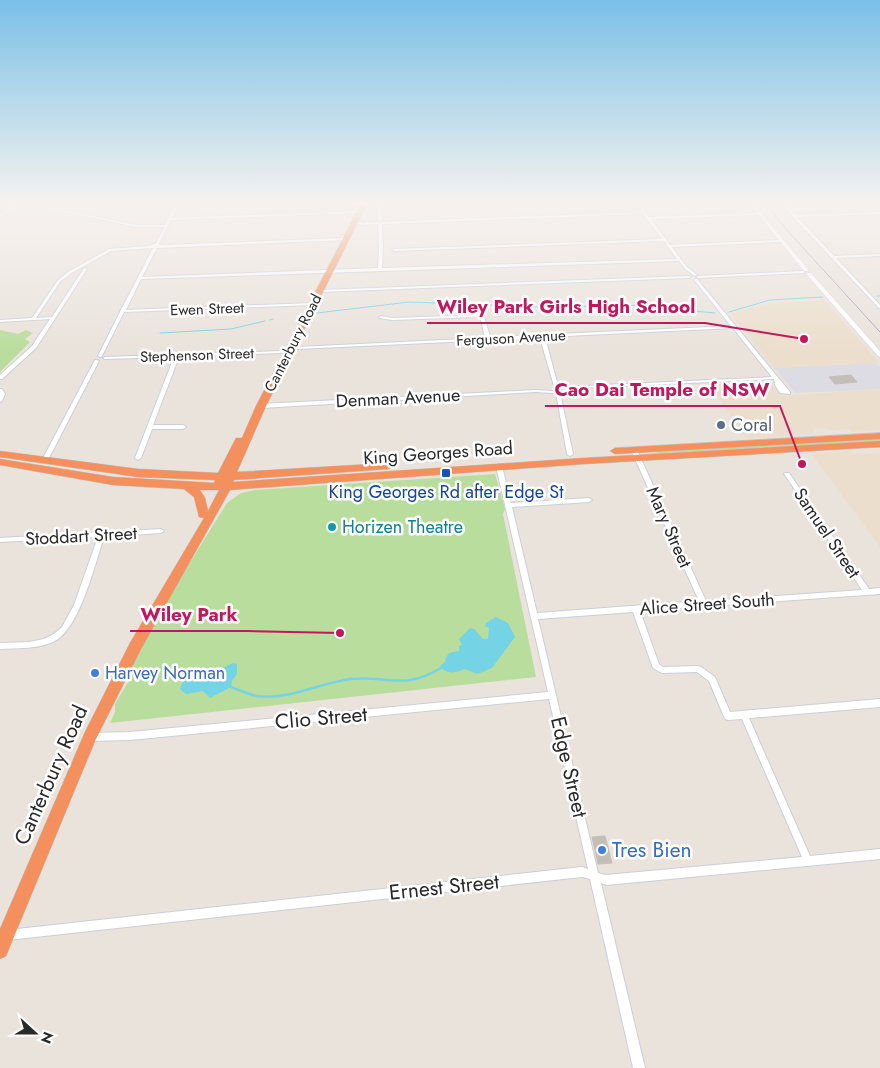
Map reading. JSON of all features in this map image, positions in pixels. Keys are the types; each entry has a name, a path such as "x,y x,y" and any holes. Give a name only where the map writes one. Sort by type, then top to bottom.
{"highway":[{"name":"Canterbury Road","path":"135,647 152,604 224,482 339,252"},
{"name":"Canterbury Road","path":"3,943 90,737 135,647 216,508 231,456 239,440 249,431"},
{"path":"249,431 245,462 248,467 267,479"},
{"name":"King Georges Road","path":"267,479 499,466 880,436"},
{"name":"King Georges Road","path":"0,462 113,480 184,486 570,454 636,454 880,444"},
{"name":"King Georges Road","path":"0,454 224,482"},
{"path":"160,474 209,470 231,456"},
{"path":"216,508 233,494 267,479"},
{"path":"184,486 199,493 202,498 204,514"}],"street":[{"path":"32,319 59,281 94,258 108,252"},
{"path":"45,460 101,358 153,252"},
{"path":"380,252 380,270"},
{"path":"674,252 734,327"},
{"path":"789,252 880,355"},
{"path":"829,252 880,307"},
{"path":"834,257 880,255"},
{"path":"140,278 680,260"},
{"path":"0,378 34,347 83,267"},
{"path":"319,291 806,272"},
{"name":"Ewen Street","path":"122,312 311,306"},
{"path":"381,317 392,319 479,316 483,319 488,339"},
{"path":"0,321 53,318"},
{"name":"Ferguson Avenue","path":"289,350 297,348 734,327"},
{"name":"Denman Avenue","path":"261,406 535,390 556,387 574,389 776,379 734,327"},
{"path":"542,336 556,387 570,454"},
{"name":"Stephenson Street","path":"101,358 289,350"},
{"path":"138,458 177,356"},
{"path":"0,390 3,394 0,400"},
{"path":"151,427 183,427"},
{"name":"Mary Street","path":"636,454 704,604"},
{"name":"Edge Street","path":"499,466 639,1068"},
{"name":"Samuel Street","path":"787,474 867,592"},
{"path":"508,505 589,500"},
{"name":"Stoddart Street","path":"0,540 161,531"},
{"path":"0,646 41,643 57,636 69,625 102,534"},
{"name":"Alice Street South","path":"534,616 880,591"},
{"path":"636,609 656,666 662,670 698,669 712,679 728,716 880,703"},
{"name":"Clio Street","path":"90,737 130,736 552,694"},
{"path":"744,714 808,861"},
{"name":"Ernest Street","path":"3,943 582,872 606,880 880,854"}],"shaded area":[{"path":"823,298 879,363 775,368 731,314 766,304 818,301"},
{"path":"876,363 880,367 880,389 795,393 775,368"},
{"path":"770,382 781,396 880,389 880,430 852,432 850,429 830,430 826,428 812,429 815,434 746,438 710,386"},
{"path":"850,451 853,454 880,453 880,547 811,453"}],"green space":[{"path":"0,330 18,334 26,330 33,333 25,339 30,342 0,372"},
{"path":"880,439 880,441 648,454 665,451"},
{"path":"495,474 505,509 503,514 536,677 110,723 115,712 115,704 134,672 133,663 174,588 227,503 241,493 255,490"}],"water":[{"path":"496,617 508,623 515,637 492,668 477,674 465,669 451,672 442,669 440,666 446,661 445,659 449,653 459,651 459,646 462,645 459,639 470,628 474,629 483,639 488,639 489,628 485,626 486,623"},
{"path":"233,663 237,664 237,674 232,681 231,687 210,698 203,691 186,694 180,689 185,679 194,673 199,671 215,672"}],"building":[{"path":"851,375 857,382 835,384 829,377"},
{"name":"Tres Bien","path":"605,836 612,863 598,864 592,837"}],"waterway":[{"path":"729,312 770,300 823,297"},
{"path":"317,313 409,302 562,308 619,304 715,313"},
{"path":"269,320 273,319"},
{"path":"160,333 231,329 265,321"},
{"path":"231,687 257,696 281,696 351,679 406,681 428,675 441,668"}],"railway":[{"path":"807,252 880,332"}],"place":[{"name":"Wiley Park Girls High School","path":"804,339"},
{"name":"Coral","path":"721,425"},
{"name":"Cao Dai Temple of NSW","path":"802,464"},
{"name":"King Georges Rd after Edge St","path":"446,473"},
{"name":"Horizen Theatre","path":"332,527"},
{"name":"Wiley Park","path":"340,633"},
{"name":"Harvey Norman","path":"95,673"},
{"name":"Tres Bien","path":"602,850"}]}
